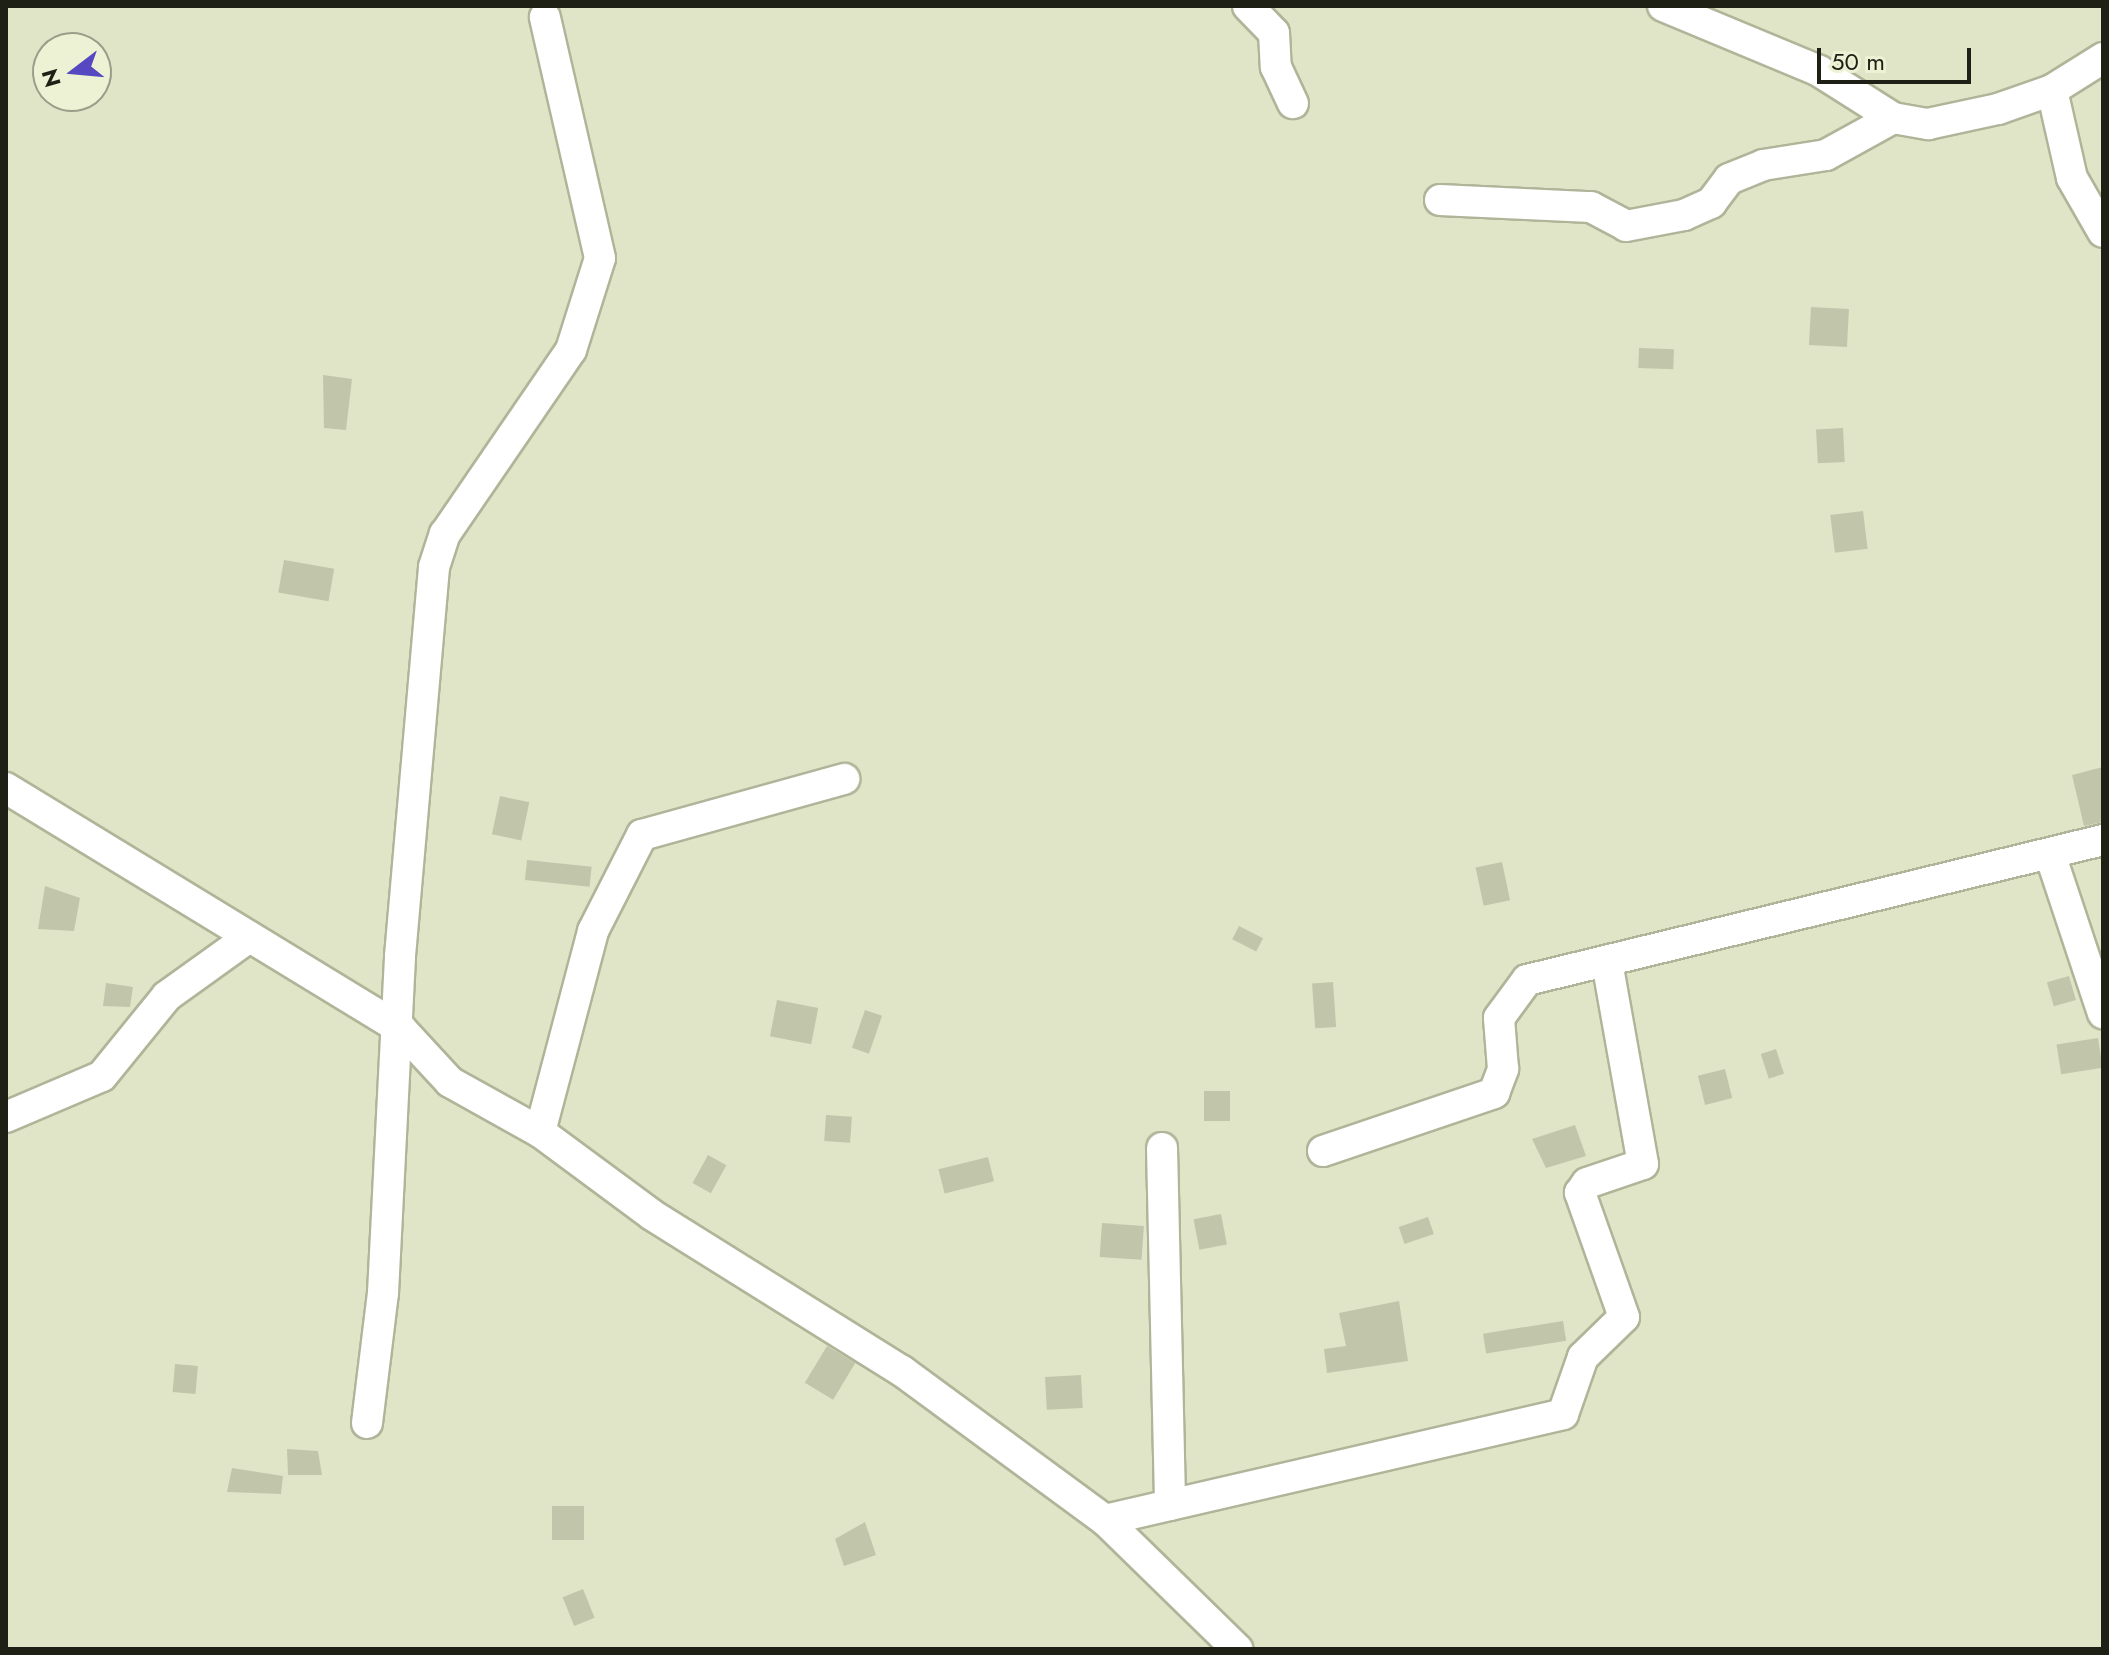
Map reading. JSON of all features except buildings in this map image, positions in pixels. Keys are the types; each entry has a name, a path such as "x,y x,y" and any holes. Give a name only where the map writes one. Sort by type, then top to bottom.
{"street":[{"path":"1248,6 1274,33 1276,67 1293,103"},
{"path":"1663,6 1819,71 1893,118 1928,124 2052,90 2103,58"},
{"path":"367,1423 401,1029 410,802 434,567 445,534 571,350 600,258 545,17"},
{"path":"2052,90 2072,178 2103,232"},
{"path":"1440,200 1591,207 1626,226 1698,211 1729,179 1763,165 1826,155 1893,118"},
{"path":"540,1132 593,931 642,835 844,779"},
{"path":"6,788 401,1029 450,1082 540,1132 652,1215 902,1371 1105,1520 1237,1649"},
{"path":"1323,1151 1494,1093 1503,1069 1499,1018 1508,999 1527,980 2103,840"},
{"path":"2050,854 2103,1013"},
{"path":"6,1117 102,1076 167,996 249,937"},
{"path":"1105,1520 1563,1414 1583,1357 1624,1317 1580,1193 1587,1183 1643,1164 1607,962"},
{"path":"1162,1148 1170,1505"}]}
